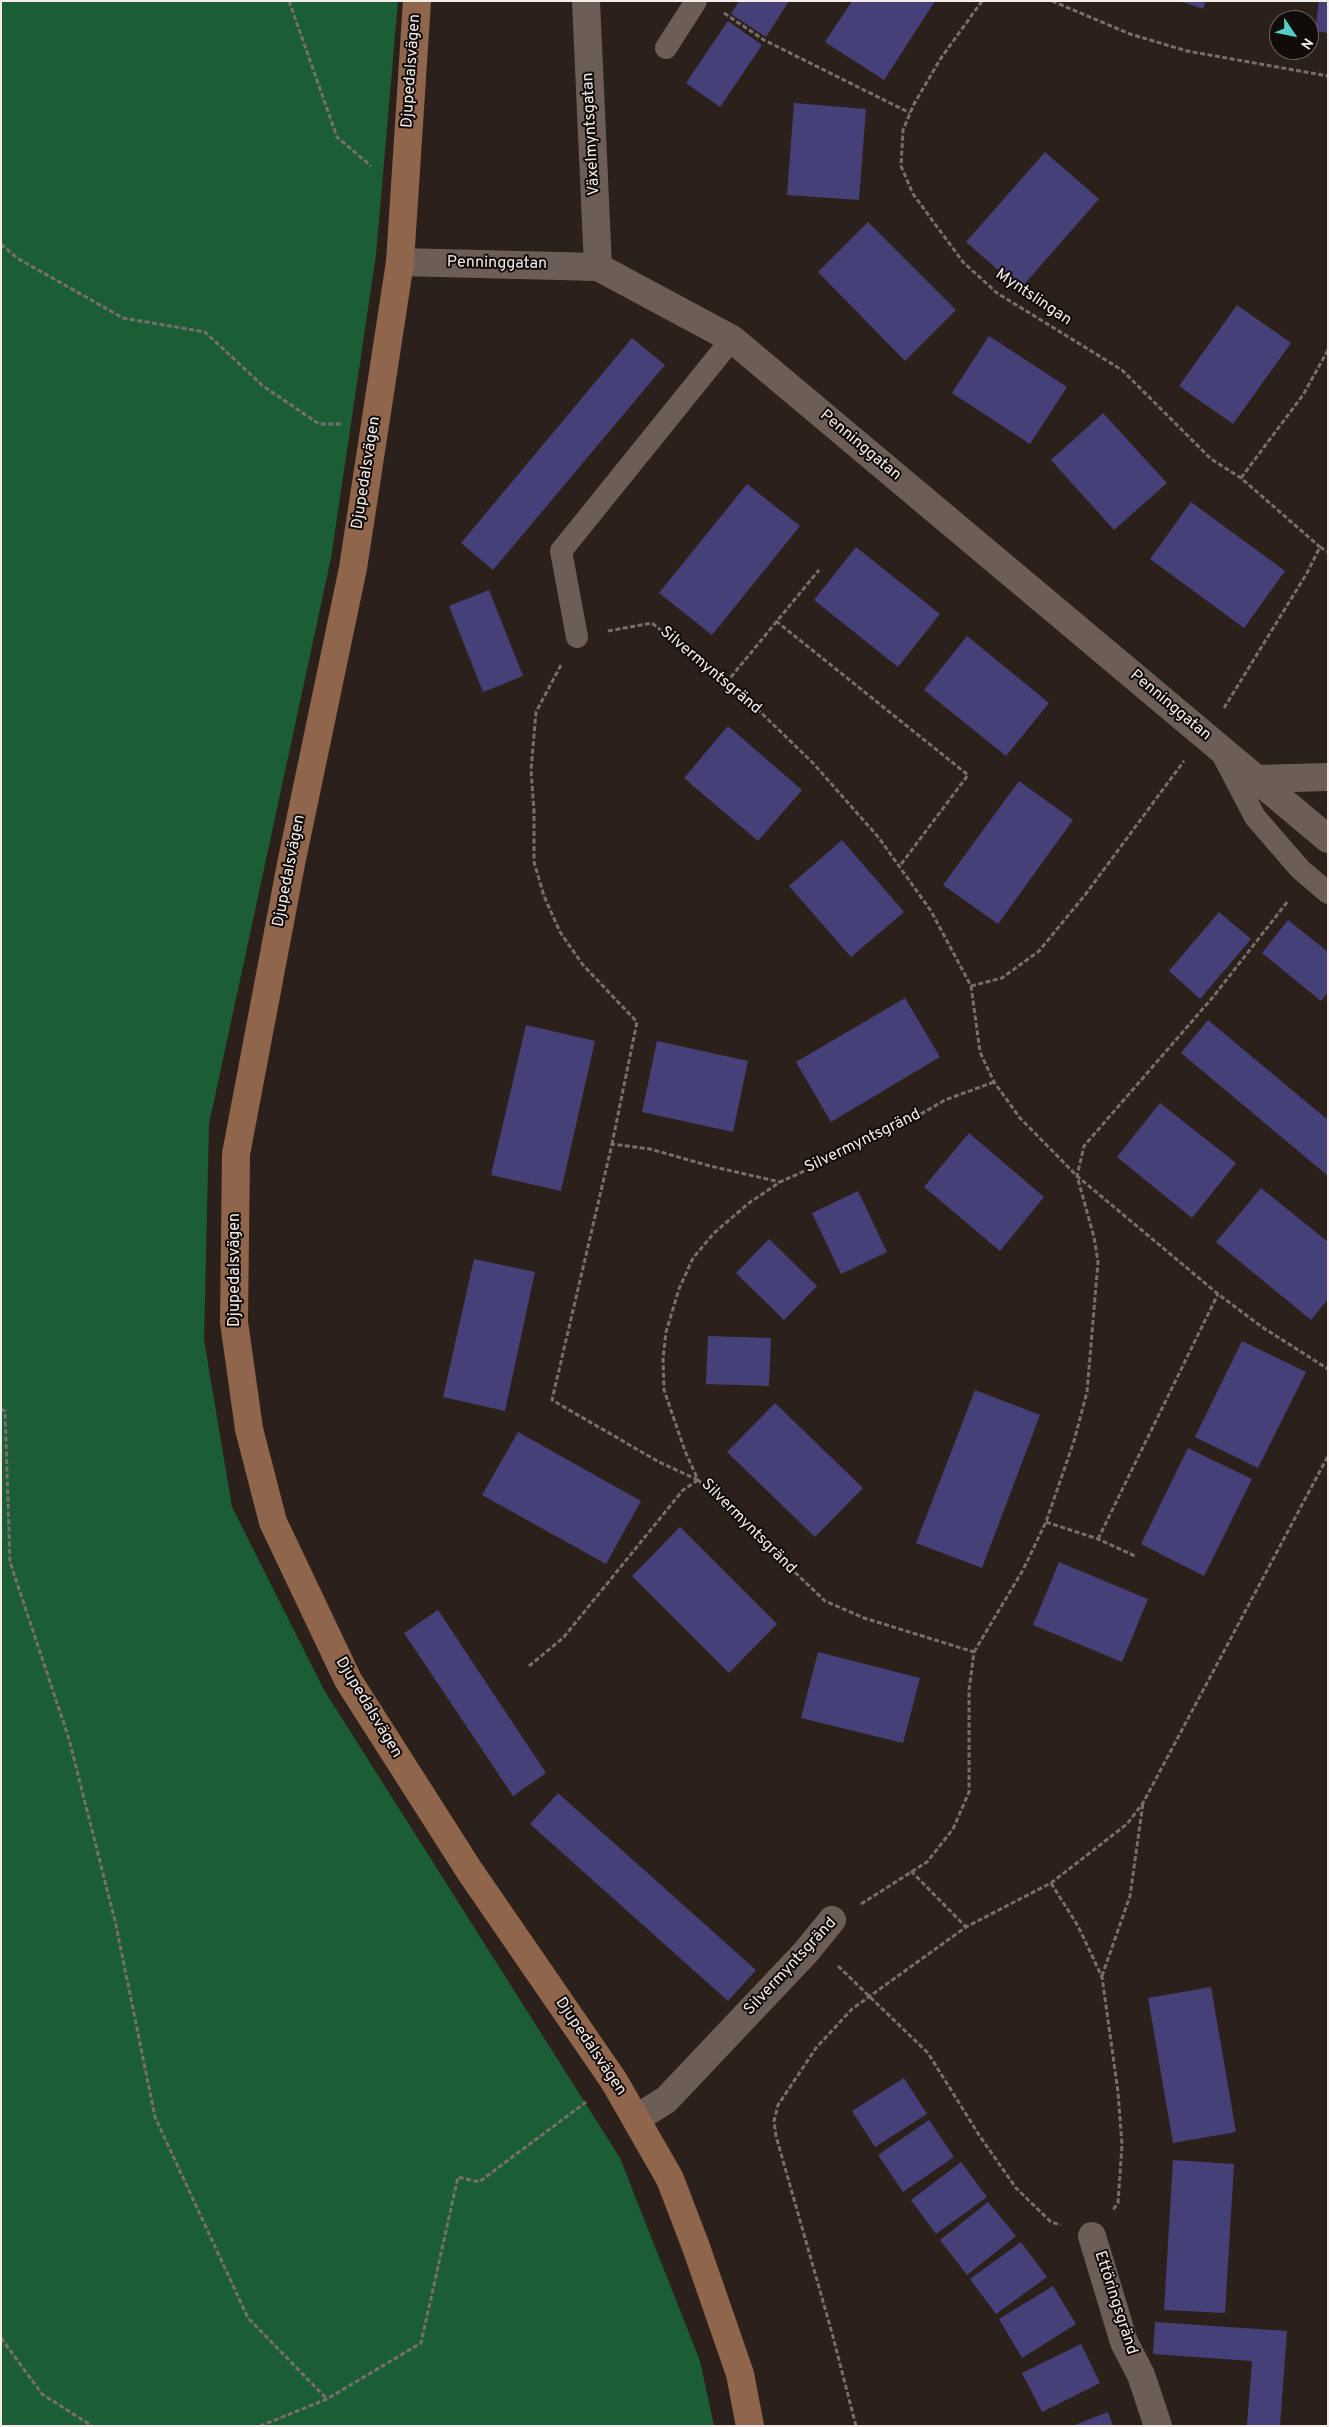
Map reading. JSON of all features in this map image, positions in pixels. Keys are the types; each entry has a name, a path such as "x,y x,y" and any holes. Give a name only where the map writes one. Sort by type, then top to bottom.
{"street":[{"name":"Djupedalsvägen","path":"418,1 400,262 353,568 291,864 236,1154 234,1322 249,1430 273,1522 348,1680 469,1870 614,2081 637,2118 670,2179 740,2374 750,2426"},
{"name":"Växelmyntsgatan","path":"586,1 598,267"},
{"name":"Penninggatan","path":"400,262 598,267 732,339 1328,839"},
{"path":"1256,778 1328,777"},
{"name":"Silvermyntsgränd","path":"637,2118 666,2100 813,1944 832,1920"},
{"name":"Ettöringsgränd","path":"1092,2236 1124,2342 1141,2375 1158,2426"}],"lane":[{"path":"666,48 696,1"},
{"path":"577,637 561,551 732,339"},
{"path":"1211,741 1255,817 1309,877 1328,893"}],"path":[{"path":"289,1 337,137 391,183 403,202"},
{"name":"Myntslingan","path":"982,1 942,58 910,113 903,130 901,166 913,194 963,262 997,293 1122,370 1211,460 1241,478 1328,552"},
{"path":"1052,1 1130,34 1187,51 1328,76"},
{"path":"722,12 764,40 910,113"},
{"path":"1,244 17,258 123,318 205,332 262,386 319,424 375,425"},
{"path":"1241,478 1303,395 1328,350"},
{"path":"971,986 1002,978 1039,951 1211,741 1233,695 1320,547"},
{"path":"726,683 819,570"},
{"path":"776,621 968,775 899,867"},
{"name":"Silvermyntsgränd","path":"577,637 652,623 752,704 813,763 878,838 930,912 971,986 980,1052 994,1082 1020,1118 1076,1176 1094,1237 1098,1262 1087,1392 1074,1440 1046,1522 1023,1570 974,1652 969,1690 969,1792 953,1829 927,1862 832,1920"},
{"path":"577,637 536,712 531,770 534,811 534,862 544,896 560,932 583,965 637,1022 612,1144 552,1400 659,1462 698,1480"},
{"path":"1309,877 1213,996 1084,1146 1076,1176 1218,1294 1262,1327 1328,1369"},
{"name":"Silvermyntsgränd","path":"974,1652 864,1618 825,1601 698,1480 682,1443 664,1390 663,1359 666,1332 679,1289 693,1258 714,1233 749,1202 780,1182 885,1135 946,1100 994,1082"},
{"path":"612,1144 650,1148 710,1166 780,1182"},
{"path":"1098,1539 1218,1294"},
{"path":"1,1409 5,1411 10,1562 69,1739 116,1925 155,2117 248,2318 327,2399"},
{"path":"856,2426 827,2314 776,2136 774,2121 778,2105 816,2048 852,2008 966,1927 1051,1883 1127,1824 1143,1803 1328,1456"},
{"path":"1323,1465 1328,1467"},
{"path":"529,1666 563,1638 682,1490 698,1480"},
{"path":"1046,1522 1098,1539 1135,1556"},
{"path":"1102,1977 1130,1896 1143,1803"},
{"path":"911,1871 966,1927"},
{"path":"813,1944 870,1995 928,2053 964,2112 1016,2188 1051,2222 1092,2236 1118,2203 1122,2145 1118,2092 1102,1977 1078,1926 1051,1883"},
{"path":"260,2426 327,2399 421,2343 458,2177 479,2182 614,2081"},
{"path":"1,2338 42,2394 92,2426"}],"green space":[{"path":"1,1 398,1 376,255 331,558 209,1124 204,1340 232,1507 324,1690 620,2158 700,2361 714,2426 1,2426"}],"building":[{"path":"739,1 789,1 766,37 731,14"},
{"path":"852,1 935,1 884,80 825,42"},
{"path":"1180,1 1206,1 1203,9"},
{"path":"1319,1 1328,1 1328,33 1319,32"},
{"path":"728,21 762,45 720,107 686,83"},
{"path":"794,103 866,109 859,200 787,195"},
{"path":"1045,152 1099,199 1020,289 966,242"},
{"path":"868,222 956,310 905,361 818,272"},
{"path":"1237,305 1291,343 1233,424 1179,386"},
{"path":"989,336 1067,387 1030,444 952,393"},
{"path":"632,338 665,365 493,570 461,543"},
{"path":"1103,413 1167,483 1114,530 1051,460"},
{"path":"747,484 800,526 712,635 659,593"},
{"path":"1191,502 1285,571 1244,628 1150,559"},
{"path":"856,547 940,614 898,667 814,600"},
{"path":"489,590 523,676 483,692 449,606"},
{"path":"967,636 1049,703 1006,756 924,690"},
{"path":"728,726 802,790 758,841 684,778"},
{"path":"1019,781 1073,820 998,924 943,885"},
{"path":"842,840 904,912 851,957 789,886"},
{"path":"1219,912 1251,939 1200,999 1169,971"},
{"path":"1288,920 1328,952 1328,992 1321,1001 1262,953"},
{"path":"905,998 940,1057 831,1122 796,1062"},
{"path":"1208,1020 1328,1120 1328,1176 1181,1053"},
{"path":"526,1025 595,1041 561,1191 491,1175"},
{"path":"657,1041 748,1061 733,1132 642,1112"},
{"path":"1160,1103 1236,1163 1192,1218 1117,1157"},
{"path":"969,1133 1044,1197 1000,1251 924,1187"},
{"path":"1261,1188 1328,1242 1328,1299 1311,1320 1216,1242"},
{"path":"858,1191 887,1252 841,1274 812,1213"},
{"path":"769,1239 817,1286 784,1320 736,1273"},
{"path":"474,1259 535,1272 505,1411 443,1397"},
{"path":"708,1336 771,1338 769,1386 706,1384"},
{"path":"1242,1341 1306,1372 1258,1468 1195,1437"},
{"path":"975,1390 1040,1415 982,1568 916,1543"},
{"path":"775,1403 863,1488 815,1537 727,1452"},
{"path":"518,1432 641,1501 606,1564 482,1495"},
{"path":"1188,1448 1252,1479 1204,1576 1141,1544"},
{"path":"680,1527 777,1624 729,1673 632,1576"},
{"path":"1059,1562 1148,1599 1122,1662 1033,1625"},
{"path":"438,1610 546,1773 513,1796 404,1633"},
{"path":"818,1652 920,1678 903,1743 801,1718"},
{"path":"558,1793 756,1970 728,2001 530,1824"},
{"path":"1211,1987 1236,2132 1173,2143 1148,1998"},
{"path":"904,2078 927,2114 875,2147 852,2111"},
{"path":"929,2120 954,2157 903,2192 878,2155"},
{"path":"1173,2160 1234,2164 1225,2313 1164,2310"},
{"path":"961,2162 987,2197 936,2234 911,2200"},
{"path":"988,2202 1016,2236 967,2275 940,2240"},
{"path":"1021,2242 1047,2277 996,2314 970,2279"},
{"path":"1053,2286 1076,2324 1022,2358 999,2319"},
{"path":"1155,2322 1287,2331 1280,2426 1247,2426 1252,2361 1153,2354"},
{"path":"1081,2344 1100,2383 1042,2412 1022,2373"},
{"path":"1108,2412 1113,2426 1072,2426"}]}
